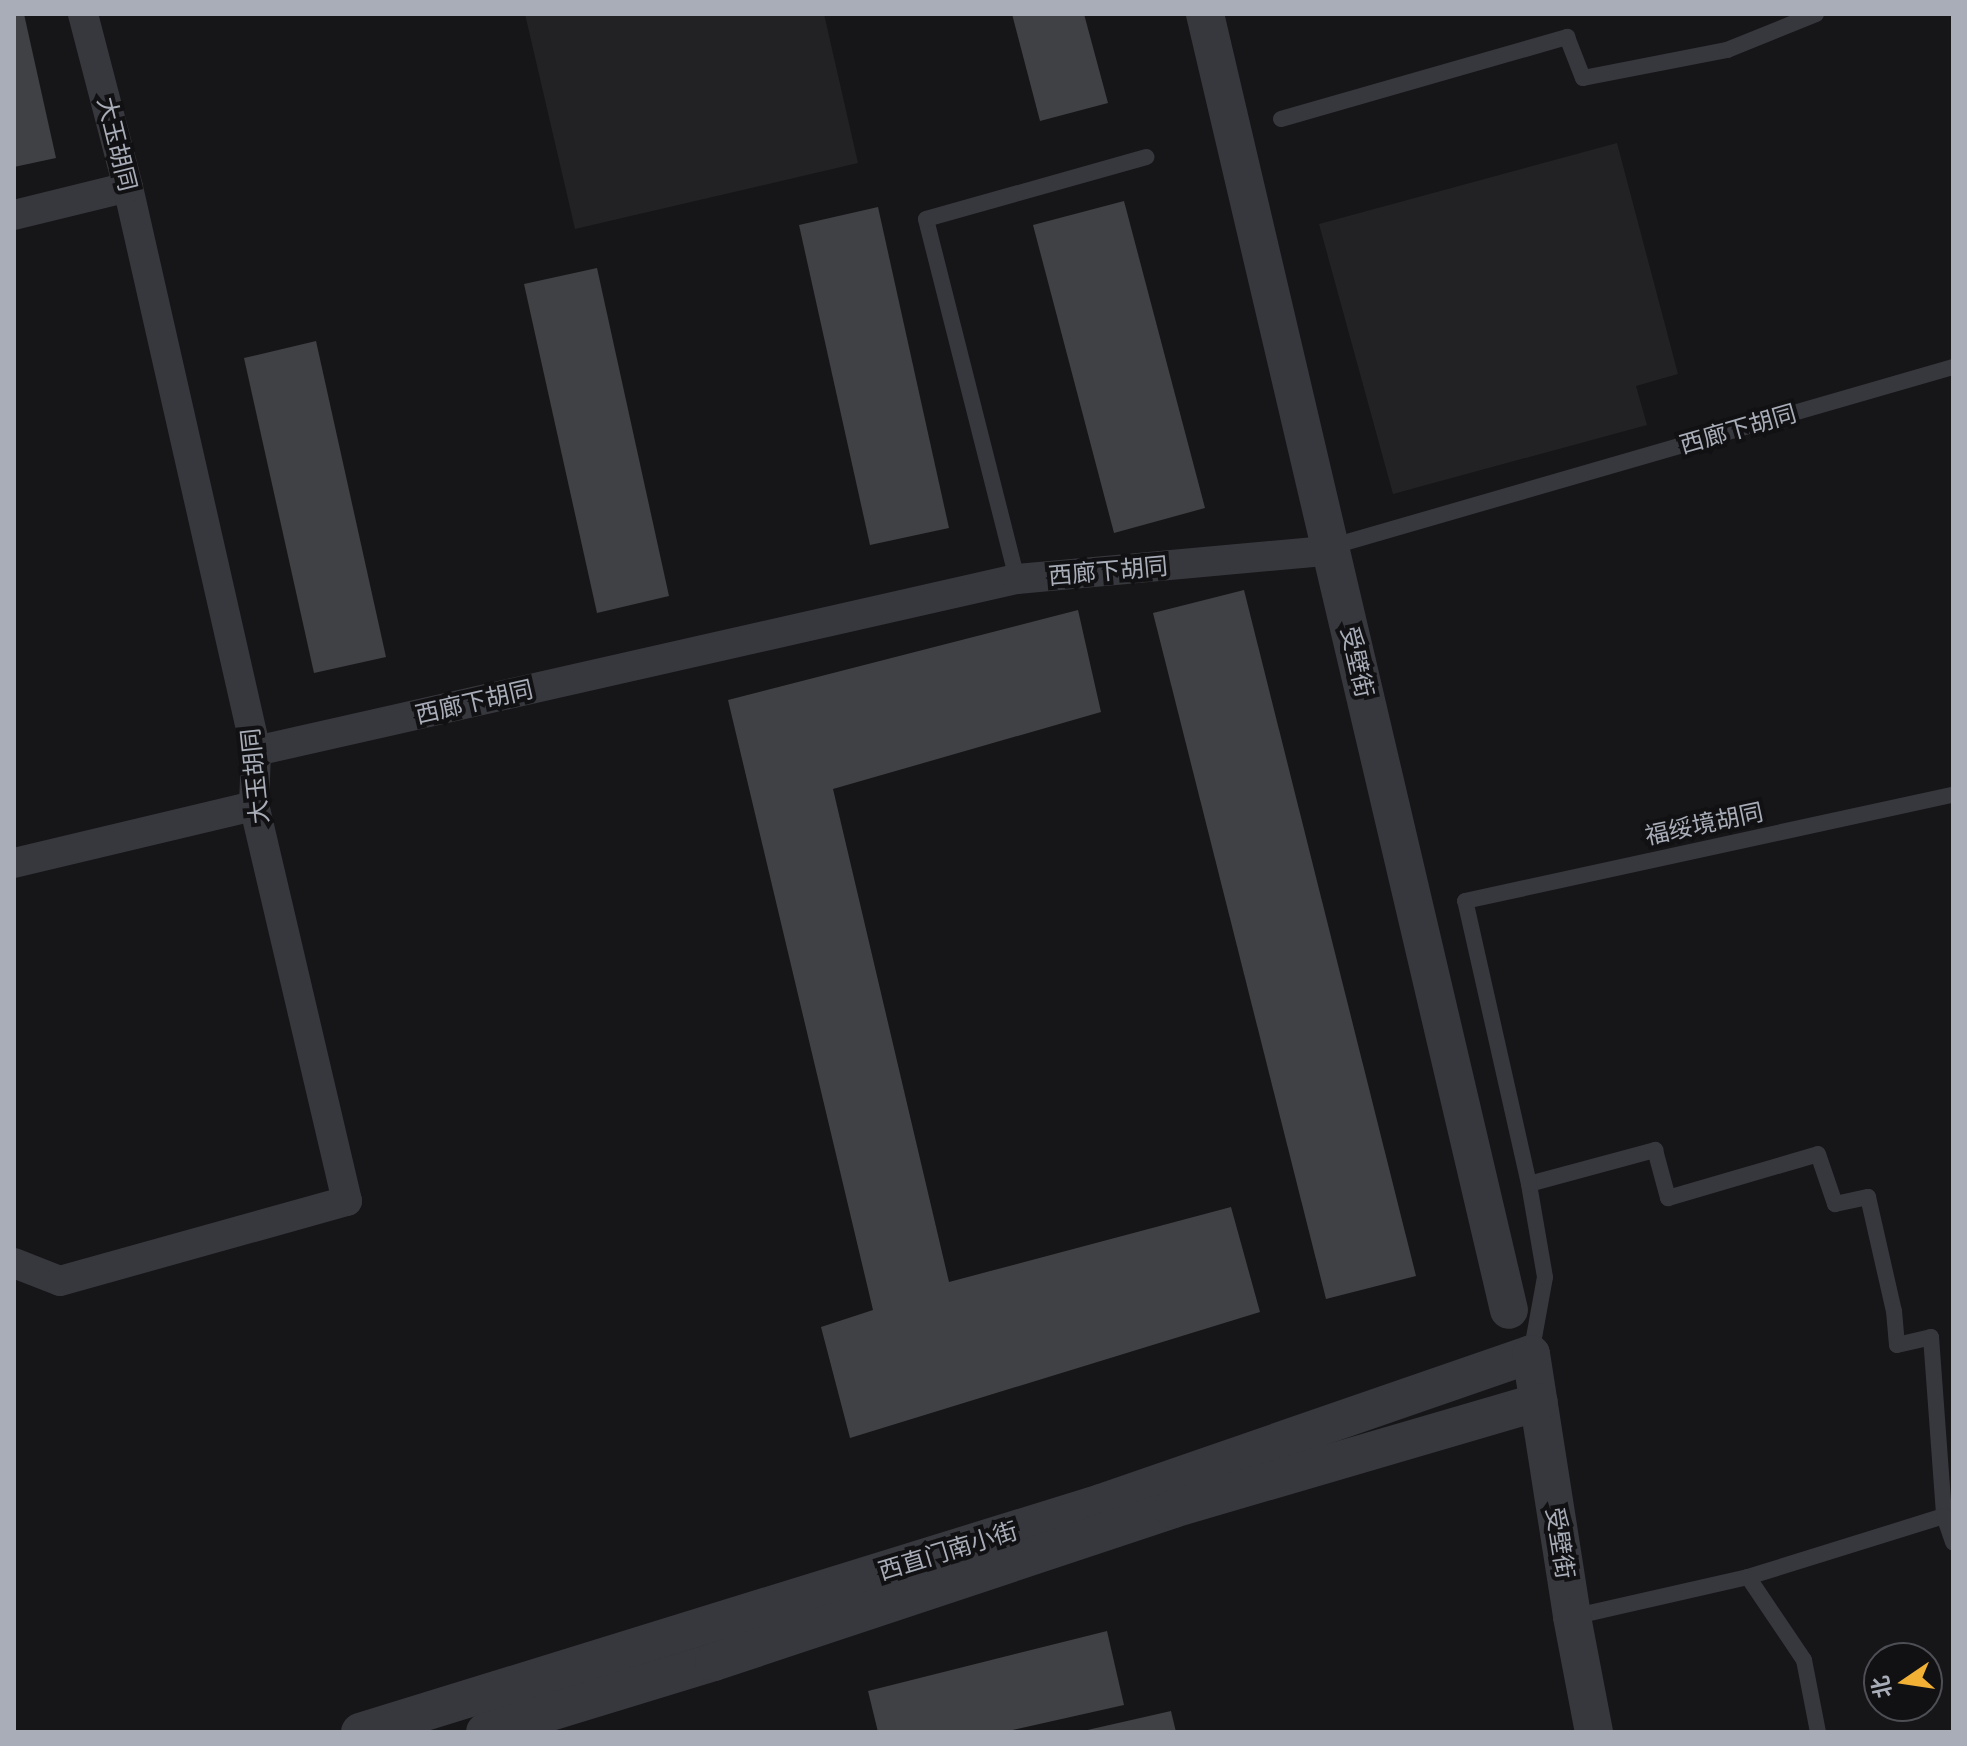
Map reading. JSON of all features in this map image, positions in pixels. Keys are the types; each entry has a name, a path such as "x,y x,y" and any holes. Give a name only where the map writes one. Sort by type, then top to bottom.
{"street":[{"name":"大玉胡同","path":"14,1263 60,1281 347,1201 254,806 256,751 128,187 83,14"},
{"name":"受壁街","path":"1205,14 1509,1310"},
{"path":"14,215 128,187"},
{"name":"西廊下胡同","path":"256,751 1017,579 1313,552"},
{"path":"14,863 254,806"},
{"name":"受壁街","path":"1531,1354 1572,1617 1594,1732"},
{"name":"西直门南小街","path":"360,1732 1086,1507 1531,1354"},
{"name":"西直门南小街","path":"485,1732 729,1657 1173,1509 1539,1402"}],"lane":[{"path":"1281,119 1567,37 1583,78 1727,50 1816,14"},
{"path":"1017,579 926,219 1146,157"},
{"name":"西廊下胡同","path":"1313,552 1953,367"},
{"name":"福绥境胡同","path":"1529,1184 1465,901 1953,795"},
{"path":"1531,1354 1545,1277 1529,1184 1655,1150 1668,1198 1818,1154 1835,1204 1868,1197 1894,1311 1897,1345 1931,1337 1944,1516 1953,1542"},
{"path":"1572,1617 1748,1577 1944,1516"},
{"path":"1748,1577 1804,1660 1818,1732"}],"shaded area":[{"path":"525,14 824,14 858,163 575,229"},
{"path":"1617,143 1678,374 1636,386 1647,425 1393,494 1319,224"}],"building":[{"path":"14,14 24,14 56,158 14,167"},
{"path":"1012,14 1084,14 1108,103 1040,121"},
{"path":"1124,201 1205,508 1114,533 1033,225"},
{"path":"878,207 949,528 870,545 799,225"},
{"path":"597,268 669,596 597,613 524,284"},
{"path":"316,341 386,657 314,673 244,358"},
{"path":"1244,590 1416,1276 1326,1299 1153,613"},
{"path":"1078,610 1101,712 833,789 949,1282 1231,1207 1260,1312 850,1438 821,1327 873,1310 728,700"},
{"path":"1107,1631 1124,1705 1004,1732 878,1732 868,1691"},
{"path":"1171,1711 1176,1732 1083,1732 1083,1731"}]}
